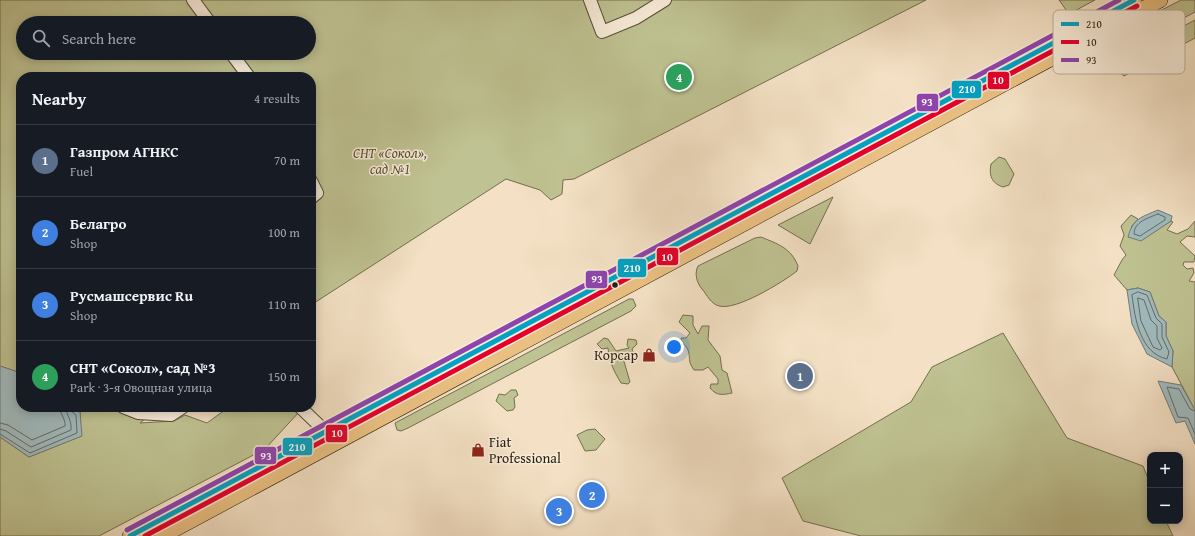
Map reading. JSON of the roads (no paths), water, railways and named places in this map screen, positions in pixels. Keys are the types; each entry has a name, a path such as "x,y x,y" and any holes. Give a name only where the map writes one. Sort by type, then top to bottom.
{"main road":[{"path":"1118,10 1134,0"},
{"path":"1138,10 1160,0"},
{"path":"130,536 326,431 1053,50"},
{"path":"162,536 788,199 1053,51"}],"street":[{"path":"193,0 205,16"},
{"path":"590,0 602,32 636,18 665,0"},
{"path":"237,60 245,72"},
{"path":"136,412 171,415 176,412"},
{"path":"305,412 326,431"}],"water":[{"path":"1158,210 1172,216 1171,221 1141,241 1128,237 1135,222"},
{"path":"1138,288 1150,292 1159,316 1166,322 1166,336 1173,351 1172,367 1147,354 1132,324 1127,290"},
{"path":"0,366 16,371 16,412 80,412 82,436 29,457 0,437"},
{"path":"1158,381 1181,385 1195,410 1195,444 1185,421 1176,423"}],"place":[{"name":"СНТ «Сокол», сад №3","path":"679,77"},
{"name":"Корсар","path":"649,355"},
{"name":"Газпром АГНКС","path":"800,376"},
{"name":"Fiat Professional","path":"478,450"},
{"name":"Белагро","path":"592,495"},
{"name":"Русмашсервис Ru","path":"559,511"}],"park label":[{"name":"СНТ «Сокол», сад №1","path":"390,162"}]}
